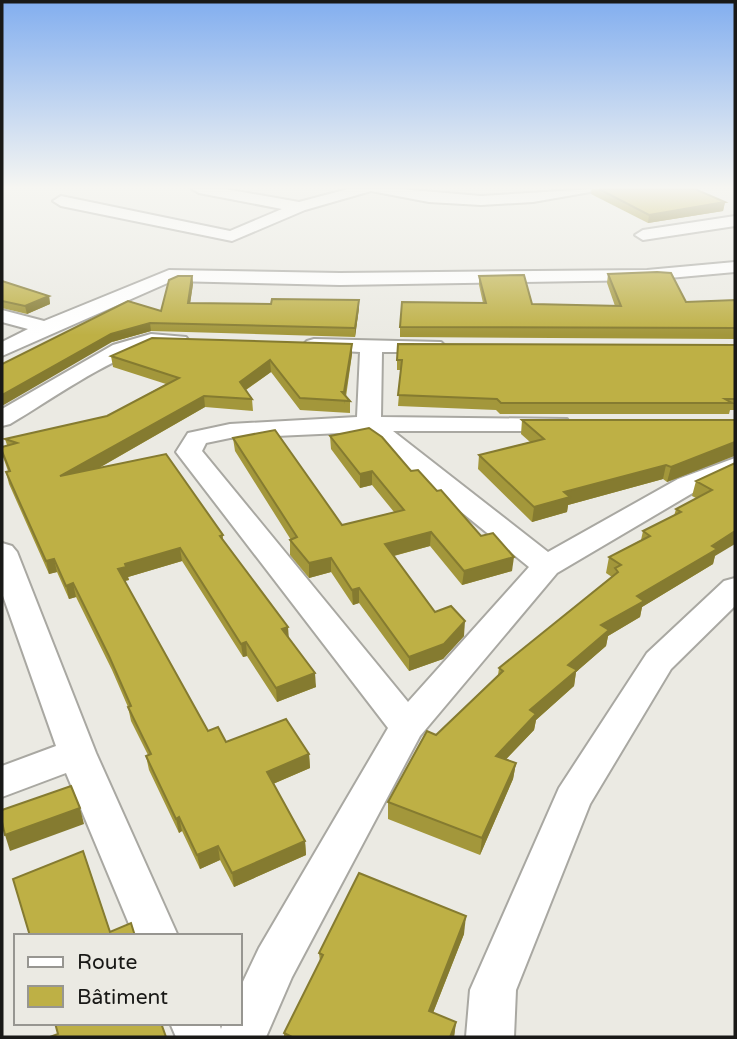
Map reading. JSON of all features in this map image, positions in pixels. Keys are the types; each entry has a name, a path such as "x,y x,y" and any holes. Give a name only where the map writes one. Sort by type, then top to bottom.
{"street":[{"path":"2,350 169,275 341,279 647,275 735,267"},
{"path":"2,316 46,328"},
{"path":"2,419 121,350 139,343 151,340 206,342"},
{"path":"289,344 452,346"},
{"path":"369,424 371,346"},
{"path":"369,424 546,566"},
{"path":"407,727 189,452 197,438 230,430 369,424 586,424"},
{"path":"242,1037 275,963 407,727 546,566 687,485 735,466"},
{"path":"2,552 77,753 155,934"},
{"path":"490,1037 493,990 573,799 659,661 735,588"},
{"path":"2,782 77,753"}],"building":[{"path":"671,273 686,302 735,300 735,328 400,327 402,302 486,303 479,276 524,275 532,304 621,306 608,274"},
{"path":"178,276 192,276 188,303 271,304 272,299 359,300 355,328 150,323 111,334 2,395 2,364 128,301 161,311 169,280"},
{"path":"2,281 49,296 25,306 2,301"},
{"path":"152,338 352,344 342,392 350,401 300,398 270,360 240,382 252,399 204,396 60,476 166,454 223,535 220,536 288,627 282,629 315,673 276,688 246,642 241,644 180,548 125,564 126,567 118,569 208,731 218,727 226,742 286,719 309,754 267,772 305,841 232,873 218,846 197,855 179,817 176,819 146,756 151,754 128,707 131,706 109,656 73,583 66,586 54,559 46,561 6,472 10,471 2,451 2,447 17,443 5,439 107,416 179,378 111,356"},
{"path":"398,344 735,345 735,399 725,399 732,403 501,403 497,399 398,395 402,360 397,360"},
{"path":"522,420 735,420 735,442 671,467 666,465 564,492 570,497 534,507 479,455 544,439"},
{"path":"369,428 382,437 411,471 418,470 437,491 441,490 481,536 493,533 514,557 464,571 431,532 385,544 435,612 451,606 465,621 444,644 409,657 359,588 352,590 331,558 309,563 290,540 297,537 233,438 275,430 342,525 404,510 372,471 360,474 330,436"},
{"path":"735,463 735,531 712,546 717,549 637,596 644,601 601,625 609,630 568,665 577,670 530,710 536,714 496,756 516,763 482,838 388,802 427,731 436,735 503,671 499,668 618,572 615,568 621,565 609,557 650,536 643,531 681,512 676,509 712,490 696,481"},
{"path":"71,786 80,808 5,835 2,810"},
{"path":"83,851 110,932 131,923 134,934 29,934 13,879"},
{"path":"359,873 466,916 429,1011 456,1022 450,1037 292,1037 284,1033 323,955 319,953"},
{"path":"56,1025 162,1025 166,1037 50,1037 58,1034"}]}
